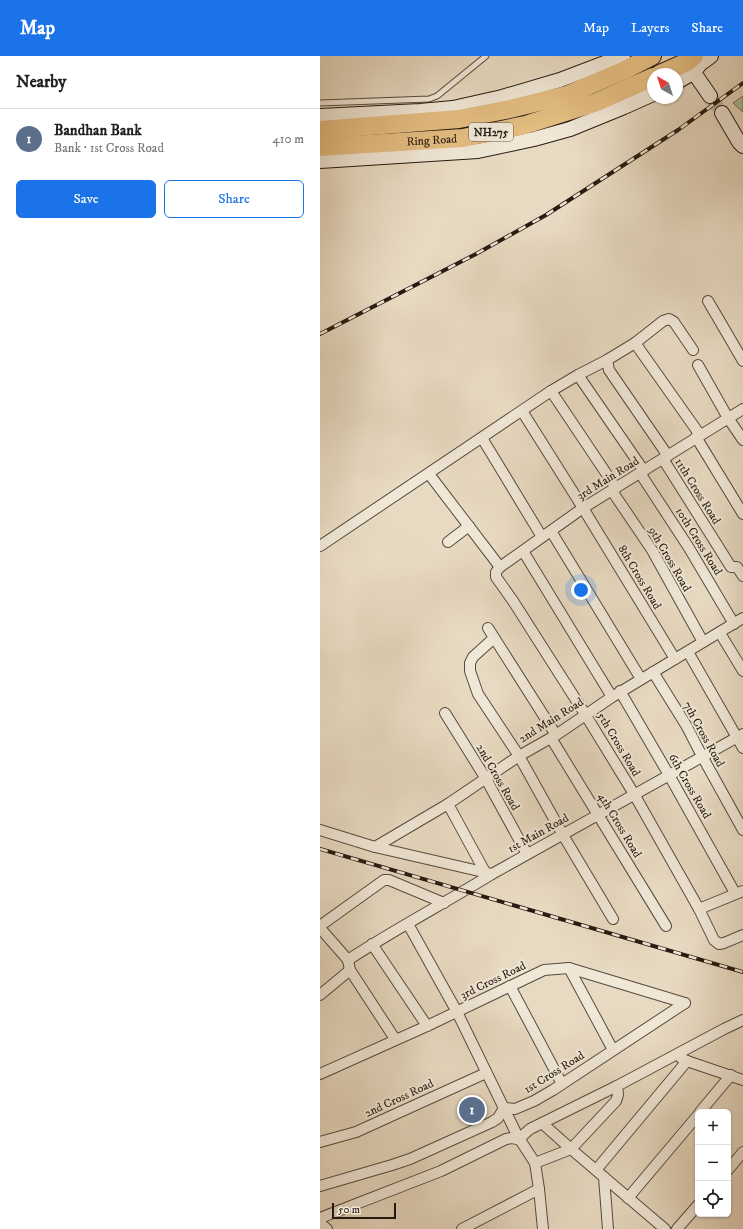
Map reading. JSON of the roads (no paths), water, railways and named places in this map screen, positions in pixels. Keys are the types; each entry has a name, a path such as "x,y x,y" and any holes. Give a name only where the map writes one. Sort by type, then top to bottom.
{"highway":[{"name":"Ring Road","path":"320,130 459,119 510,109 567,95 623,71 652,56"},
{"path":"677,68 691,63"},
{"name":"Ring Road","path":"320,147 463,138 525,125 597,102 647,80"}],"street":[{"path":"320,116 453,108 502,97 560,80 623,56"},
{"path":"691,63 700,64 711,56"},
{"path":"683,74 691,63"},
{"path":"691,63 710,96"},
{"path":"320,161 478,150 534,139 570,129 647,97"},
{"path":"743,131 724,116 739,142 743,146"},
{"path":"708,300 743,361"},
{"path":"320,546 551,391 635,343 663,321 669,319 674,322 693,350"},
{"path":"635,343 670,392 698,436 743,514"},
{"name":"11th Cross Road","path":"607,360 609,370 665,458 712,537 731,567 737,567 743,576"},
{"path":"698,365 728,418 743,440"},
{"name":"10th Cross Road","path":"578,375 642,472 734,624"},
{"name":"9th Cross Road","path":"551,391 652,550 703,642"},
{"name":"3rd Main Road","path":"500,567 583,508 743,409"},
{"name":"8th Cross Road","path":"522,411 675,659"},
{"path":"482,438 542,537"},
{"path":"429,474 500,567"},
{"path":"448,542 469,526"},
{"path":"551,531 641,679"},
{"name":"6th Cross Road","path":"523,551 669,775 739,892"},
{"name":"5th Cross Road","path":"500,567 496,572 496,577 585,714 634,794 699,909 714,940 719,944 743,935"},
{"name":"2nd Main Road","path":"375,847 448,804 616,694 743,618"},
{"name":"4th Cross Road","path":"488,628 553,736 598,815 666,926"},
{"path":"720,632 743,671"},
{"path":"494,638 473,657 470,663 470,671 478,694 520,756 563,834 613,919"},
{"path":"688,652 740,735 743,748"},
{"name":"7th Cross Road","path":"653,672 686,725 743,830"},
{"name":"2nd Cross Road","path":"445,713 486,779 527,854"},
{"name":"1st Main Road","path":"348,960 372,944 444,903 489,873 598,815 740,735"},
{"path":"448,804 489,873"},
{"path":"320,830 375,847 489,873"},
{"path":"395,1039 350,970 348,960 320,927 384,880 389,880 444,903"},
{"path":"699,909 739,892"},
{"path":"408,924 457,1012 505,1110 535,1163 543,1229"},
{"path":"372,944 427,1026"},
{"path":"568,968 613,1050"},
{"name":"3rd Cross Road","path":"320,1074 395,1039 427,1026 544,970 568,968 685,1003"},
{"path":"320,995 350,970"},
{"path":"510,986 562,1084"},
{"name":"1st Cross Road","path":"505,1110 515,1109 534,1101 685,1003"},
{"path":"320,1218 441,1172 506,1139 522,1136 525,1132 542,1123 618,1086 724,1028 743,1020"},
{"path":"676,1055 687,1061 743,1080"},
{"path":"596,1170 687,1061"},
{"name":"2nd Cross Road","path":"320,1142 356,1132 486,1073"},
{"path":"703,1109 731,1075"},
{"path":"535,1163 571,1149 616,1101 618,1086"},
{"path":"320,1186 392,1166 410,1159 492,1122 505,1110"},
{"path":"628,1198 695,1119"},
{"path":"542,1123 665,1229"},
{"path":"731,1166 743,1152"},
{"path":"604,1177 608,1229"},
{"path":"462,1229 539,1189"},
{"path":"677,1229 695,1208"},
{"path":"320,1223 327,1229"}],"lane":[{"path":"320,103 429,99 441,93 486,56"}],"tunnel":[{"path":"710,96 722,113"}],"railway":[{"path":"320,334 476,254 546,215 678,130 743,83"},
{"path":"320,849 743,972"}],"place":[{"name":"Bandhan Bank","path":"472,1110"}]}
